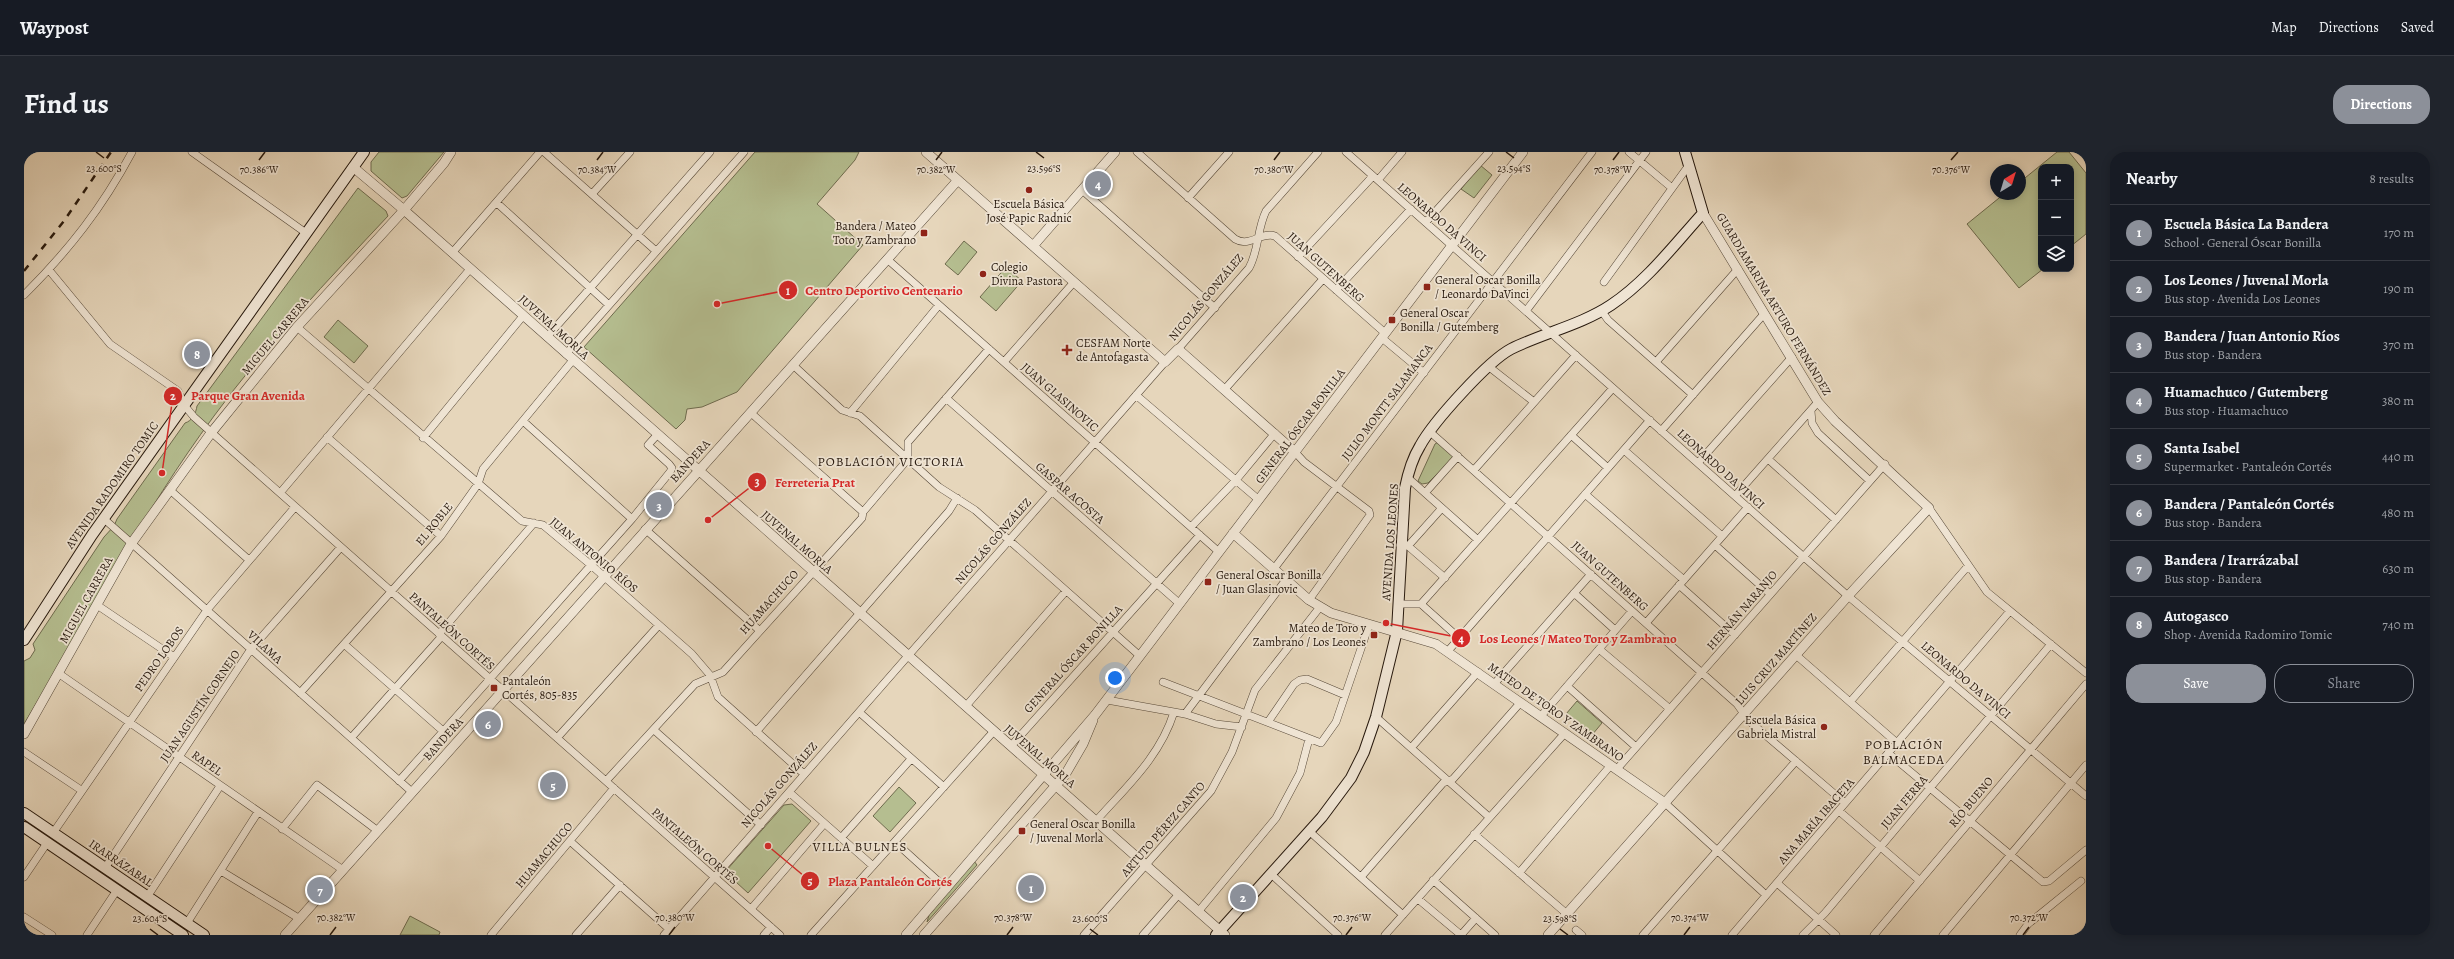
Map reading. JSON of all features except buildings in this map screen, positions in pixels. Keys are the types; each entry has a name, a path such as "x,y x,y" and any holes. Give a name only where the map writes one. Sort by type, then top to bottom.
{"main road":[{"name":"AVENIDA RADOMIRO TOMIC","path":"24,640 103,518 364,152"},
{"name":"GUARDIAMARINA ARTURO FERNÁNDEZ","path":"1685,152 1703,213"},
{"name":"AVENIDA LOS LEONES","path":"1220,934 1309,831 1350,778 1364,752 1376,717 1397,632 1398,604 1404,546 1407,477 1415,455 1429,431 1488,366 1512,349 1601,310 1636,284 1703,213"},
{"name":"IRARRÁZABAL","path":"24,813 204,935"},
{"name":"IRARRÁZABAL","path":"24,827 183,935"}],"street":[{"path":"24,294 67,250 98,209 132,152"},
{"path":"192,152 306,233"},
{"name":"MIGUEL CARRERA","path":"24,734 131,544 170,490 212,433 297,327 404,210 444,163 451,152"},
{"path":"452,253 540,152"},
{"path":"544,152 552,155 592,194 656,251"},
{"path":"592,194 630,152"},
{"path":"547,337 710,152"},
{"path":"566,354 744,152"},
{"path":"1033,246 1115,152"},
{"name":"JUAN GUTENBERG","path":"1136,152 1235,239 1247,242 1269,235 1276,236 1424,373"},
{"path":"1188,198 1229,152"},
{"name":"NICOLÁS GONZÁLEZ","path":"667,932 1136,395 1249,268 1255,255 1258,238 1266,211 1318,152"},
{"name":"LEONARDO DA VINCI","path":"1346,152 1848,596 2086,796"},
{"path":"1298,257 1402,152"},
{"path":"1426,222 1489,152"},
{"name":"GENERAL ÓSCAR BONILLA","path":"906,935 947,889 1107,700 1523,152"},
{"name":"JULIO MONTT SALAMANCA","path":"1273,570 1592,152"},
{"path":"1629,152 1672,188"},
{"path":"1526,311 1646,152"},
{"path":"931,154 958,180 1166,362"},
{"path":"1604,282 1689,165"},
{"name":"JUVENAL MORLA","path":"353,167 404,210 812,572 1043,774 1198,912 1220,934"},
{"name":"BANDERA","path":"285,935 697,470 751,413 958,180"},
{"path":"1082,190 1215,308"},
{"path":"497,203 609,305"},
{"path":"1336,290 1410,209"},
{"name":"GUARDIAMARINA ARTURO FERNÁNDEZ","path":"1703,213 1818,402 1835,421 1885,464 1930,508 1987,592 2086,673"},
{"name":"JUAN GLASINOVIC","path":"887,259 1219,552"},
{"path":"280,493 470,269"},
{"path":"1656,362 1738,269"},
{"name":"PANTALEÓN CORTÉS","path":"49,270 110,344 179,392 184,405 212,433 780,935"},
{"path":"1225,389 1323,279"},
{"path":"1004,362 1074,282"},
{"path":"850,413 939,305"},
{"path":"1601,310 1608,320 1693,395"},
{"path":"1661,431 1764,314"},
{"path":"423,438 524,316"},
{"name":"JUAN ANTONIO RÍOS","path":"297,327 423,438 522,521 543,526 591,565 692,654 710,675 718,697 804,774"},
{"path":"908,459 908,442 989,349"},
{"path":"1178,349 1275,433 1304,462 1369,511 1370,515 1309,600"},
{"path":"1474,470 1576,355"},
{"path":"1698,464 1792,357"},
{"name":"EL ROBLE","path":"300,693 441,536 478,484 483,469 573,360"},
{"path":"793,365 842,410 860,416 939,487 966,503 1140,656"},
{"path":"1488,366 1534,402"},
{"path":"1421,604 1613,388"},
{"path":"1136,395 1259,500"},
{"name":"GASPAR ACOSTA","path":"946,398 1180,604"},
{"path":"1735,496 1818,402"},
{"name":"GUARDIAMARINA ARTURO FERNÁNDEZ","path":"1811,411 1812,423 1818,433 1870,481"},
{"path":"751,413 863,512"},
{"path":"1448,651 1650,420"},
{"path":"523,421 632,519"},
{"name":"JUAN GUTENBERG","path":"1429,431 1737,704 1749,721 1845,803"},
{"name":"GENERAL ÓSCAR BONILLA","path":"1191,527 1236,480 1275,433"},
{"name":"BANDERA","path":"399,781 632,519 672,468 648,445 657,435"},
{"path":"1571,435 1608,468"},
{"path":"327,437 441,536"},
{"path":"1624,450 1722,536"},
{"path":"1425,493 1458,456"},
{"name":"HUAMACHUCO","path":"606,781 695,684 710,675 723,672 759,630 862,518 863,512 908,459"},
{"path":"1768,459 1836,520"},
{"name":"HERNÁN NARANJO","path":"1519,873 1614,767 1636,747 1885,464"},
{"path":"1407,477 1478,540"},
{"path":"170,490 249,560"},
{"path":"1585,494 1735,634"},
{"path":"756,732 949,511 957,498"},
{"name":"PEDRO LOBOS","path":"53,833 207,610 295,507"},
{"path":"1646,623 1748,507"},
{"path":"1442,508 1404,546 1445,578"},
{"name":"LUIS CRUZ MARTÍNEZ","path":"1548,935 1848,596 1930,508"},
{"name":"VILAMA","path":"103,518 412,792"},
{"path":"351,738 395,689 534,523"},
{"path":"645,529 759,630"},
{"name":"MATEO DE TORO Y ZAMBRANO","path":"1233,533 1284,581 1320,607 1331,613 1430,641 1448,651 1665,803 1766,895"},
{"name":"GENERAL ÓSCAR BONILLA","path":"1011,746 1200,535"},
{"path":"1715,545 1770,594"},
{"name":"JUAN AGUSTÍN CORNEJO","path":"105,868 251,649 341,547"},
{"path":"1850,702 1968,566"},
{"path":"1495,684 1591,574"},
{"path":"1185,714 1197,695 1284,581"},
{"path":"966,706 1066,591"},
{"path":"1574,593 1616,630"},
{"path":"1398,604 1421,604 1459,638"},
{"path":"97,605 174,657"},
{"name":"ARTUTO PÉREZ CANTO","path":"1084,935 1211,791 1227,764 1258,685 1320,607"},
{"path":"1541,716 1632,611"},
{"name":"ANA MARÍA IBACETA","path":"1732,935 2010,611"},
{"path":"1162,682 1321,743 1336,722 1369,624"},
{"path":"557,738 659,625"},
{"path":"344,644 443,731"},
{"name":"JUAN FERRA","path":"1803,935 1880,847 2051,644"},
{"path":"1599,648 1670,709"},
{"path":"1796,655 1897,743"},
{"path":"1411,748 1478,672"},
{"name":"RAPEL","path":"58,673 342,870"},
{"path":"1268,722 1294,684 1300,680 1307,679 1345,695"},
{"name":"RÍO BUENO","path":"1874,935 2086,684"},
{"name":"MATEO DE TORO Y ZAMBRANO","path":"1567,686 1636,747"},
{"path":"1107,700 1185,714 1216,724 1242,727"},
{"path":"1361,877 1442,783 1453,779 1521,702"},
{"path":"859,712 944,787"},
{"path":"1096,821 1156,753 1165,738 1174,712"},
{"name":"GENERAL ÓSCAR BONILLA","path":"924,935 1056,786 1083,744 1095,715"},
{"path":"1376,717 1489,817"},
{"path":"654,730 761,825"},
{"path":"812,935 994,731"},
{"path":"1385,935 1564,733"},
{"path":"1198,912 1276,818 1300,773 1309,738"},
{"path":"24,752 82,790"},
{"path":"1888,754 2043,882 2054,877 2086,850"},
{"path":"841,838 912,759"},
{"path":"1643,935 1796,761"},
{"path":"1944,935 2086,765"},
{"path":"282,829 317,785 378,831"},
{"path":"147,897 220,786"},
{"name":"HUAMACHUCO","path":"491,935 571,842 614,788"},
{"path":"789,792 873,866"},
{"path":"1839,811 1920,881"},
{"path":"187,923 258,812"},
{"path":"751,909 824,824"},
{"path":"1309,831 1403,915"},
{"path":"1474,834 1566,914"},
{"path":"571,842 620,885 667,932"},
{"path":"895,842 947,889"},
{"path":"24,877 47,843"},
{"path":"221,871 300,919"},
{"path":"1271,874 1338,935"},
{"path":"1433,880 1495,935"},
{"path":"2020,935 2028,924 2082,881"},
{"path":"1776,883 1836,935"},
{"path":"576,935 620,885"},
{"path":"87,935 117,890"},
{"path":"1143,935 1178,894"},
{"path":"1418,899 1461,935 1476,918"},
{"path":"24,917 52,935"},
{"path":"764,935 771,927"},
{"path":"1576,930 1582,935"},
{"path":"2082,935 2086,931"}],"green space":[{"path":"379,152 444,152 407,196 402,198 371,171 371,162"},
{"path":"755,152 859,152 855,160 817,204 863,245 737,392 702,407 687,409 685,420 676,429 584,347"},
{"path":"2057,152 2069,152 2086,173 2086,234 2074,244 2074,164 2042,164"},
{"path":"1480,165 1492,175 1474,198 1461,189"},
{"path":"2038,167 2038,272 2039,272 2019,288 1967,224 1997,200 2026,200 2026,177"},
{"path":"358,188 386,211 388,216 276,338 214,416 188,453 139,529 24,724 24,661 30,658 35,650 33,644 104,537 114,526 117,519 185,423 193,416 197,406"},
{"path":"964,241 977,252 958,275 945,264"},
{"path":"1006,267 1022,281 996,311 980,297"},
{"path":"338,320 368,346 354,363 324,337"},
{"path":"1438,442 1454,457 1428,483 1422,484 1418,481 1435,444"},
{"path":"1577,701 1602,723 1592,735 1566,714"},
{"path":"899,787 916,803 890,832 873,816"},
{"path":"792,804 811,821 748,893 725,872 784,805"},
{"path":"974,861 977,865 927,922 929,915"},
{"path":"410,916 440,932 439,935 400,935"}],"railway":[{"path":"24,271 64,221 111,152"}],"place":[{"name":"Huamachuco / Gutemberg","path":"1098,184"},
{"name":"Escuela Básica José Papic Radnic","path":"1029,190"},
{"name":"Bandera / Mateo Toto y Zambrano","path":"924,233"},
{"name":"Colegio Divina Pastora","path":"983,274"},
{"name":"General Oscar Bonilla / Leonardo DaVinci","path":"1427,287"},
{"name":"Centro Deportivo Centenario","path":"717,304"},
{"name":"General Oscar Bonilla / Gutemberg","path":"1392,320"},
{"name":"CESFAM Norte de Antofagasta","path":"1067,350"},
{"name":"Autogasco","path":"197,354"},
{"name":"Parque Gran Avenida","path":"162,473"},
{"name":"Bandera / Juan Antonio Ríos","path":"659,505"},
{"name":"Ferreteria Prat","path":"708,520"},
{"name":"General Oscar Bonilla / Juan Glasinovic","path":"1208,582"},
{"name":"Los Leones / Mateo Toro y Zambrano","path":"1386,623"},
{"name":"Mateo de Toro y Zambrano / Los Leones","path":"1374,635"},
{"name":"Pantaleón Cortés, 805-835","path":"494,688"},
{"name":"Bandera / Pantaleón Cortés","path":"488,724"},
{"name":"Escuela Básica Gabriela Mistral","path":"1824,727"},
{"name":"Santa Isabel","path":"553,785"},
{"name":"General Oscar Bonilla / Juvenal Morla","path":"1022,831"},
{"name":"Plaza Pantaleón Cortés","path":"768,846"},
{"name":"Escuela Básica La Bandera","path":"1031,888"},
{"name":"Bandera / Irarrázabal","path":"320,890"},
{"name":"Los Leones / Juvenal Morla","path":"1243,897"}],"district":[{"name":"POBLACIÓN VICTORIA","path":"891,461"},
{"name":"POBLACIÓN BALMACEDA","path":"1904,752"},
{"name":"VILLA BULNES","path":"860,846"}]}
